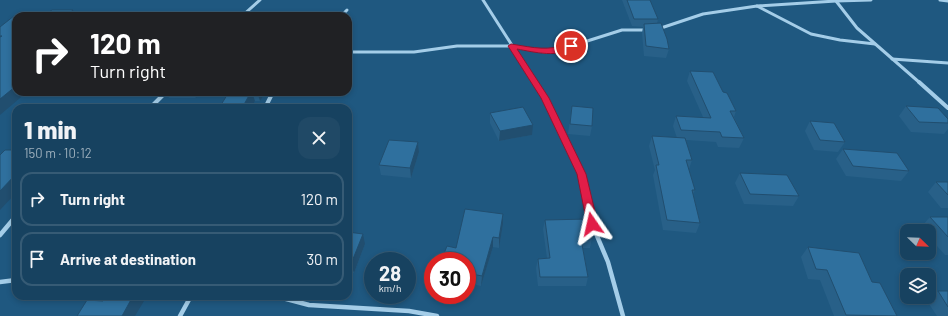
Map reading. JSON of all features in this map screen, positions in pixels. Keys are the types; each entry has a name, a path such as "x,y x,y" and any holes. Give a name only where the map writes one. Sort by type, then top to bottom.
{"street":[{"path":"246,12 260,0"},
{"path":"483,0 545,98 582,174 592,224 608,262 623,316"},
{"path":"656,30 702,14 757,6 871,0"},
{"path":"940,0 948,1"},
{"path":"836,1 857,28 948,108"},
{"path":"757,6 811,34 840,40 875,44"},
{"path":"352,52 414,52 456,46 511,46 545,52 562,49 622,30 649,30"},
{"path":"892,59 948,63"},
{"path":"154,104 162,96"},
{"path":"0,235 12,221"},
{"path":"0,282 12,280"},
{"path":"180,316 189,300"},
{"path":"290,300 309,305 409,311 437,316"}],"building":[{"path":"627,0 650,0 658,19 634,19"},
{"path":"52,10 73,10 71,12 49,12"},
{"path":"12,18 12,89 0,99 0,37 2,36 0,36 0,27"},
{"path":"661,23 669,49 646,46 644,24"},
{"path":"690,71 713,72 723,92 727,93 736,111 730,111 744,138 722,137 720,132 681,130 676,116 711,118"},
{"path":"226,96 249,96 244,104 222,104"},
{"path":"572,106 593,108 592,126 570,124"},
{"path":"906,106 938,108 948,119 948,123 919,122"},
{"path":"523,107 533,125 500,131 490,113"},
{"path":"810,121 834,123 845,142 820,140"},
{"path":"652,136 685,138 692,160 686,160 695,190 692,190 700,223 667,220 656,165 659,165"},
{"path":"389,140 418,142 410,168 379,165"},
{"path":"843,149 897,153 909,171 853,166"},
{"path":"5,150 12,150 12,178 0,191 0,155"},
{"path":"740,173 787,175 799,196 750,194"},
{"path":"936,182 948,182 948,195"},
{"path":"465,209 503,214 499,238 493,237 482,276 476,275 476,252 445,252 447,246 456,248"},
{"path":"930,217 948,217 948,237"},
{"path":"588,219 592,238 581,239 588,277 540,277 538,259 550,258 545,220"},
{"path":"352,233 363,234 352,262"},
{"path":"808,247 859,253 872,282 880,283 897,316 846,315 827,270 816,269"},
{"path":"938,291 948,291 948,307"},
{"path":"87,300 131,300 122,316 77,316"}],"route":[{"path":"571,46 545,52 511,46 545,98 582,174 592,224"}]}
